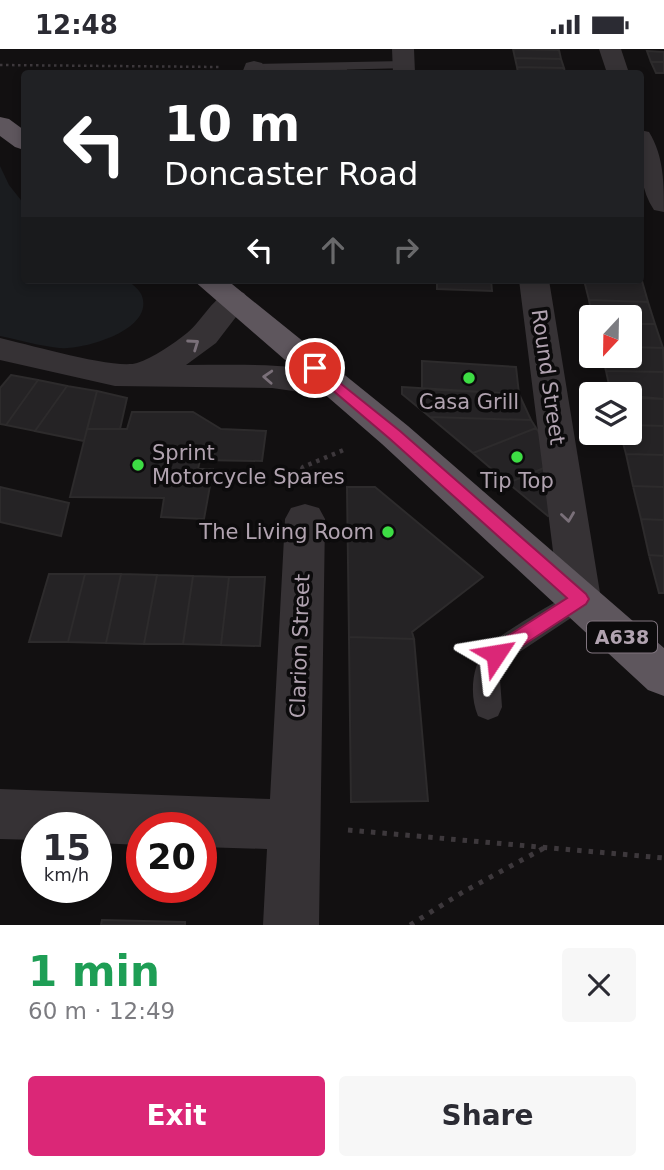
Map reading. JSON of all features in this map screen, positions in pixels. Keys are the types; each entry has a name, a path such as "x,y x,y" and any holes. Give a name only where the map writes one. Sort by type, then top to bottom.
{"highway":[{"name":"A638","path":"220,290 395,435 664,676"}],"street":[{"path":"610,49 617,70"},
{"path":"647,140 664,204"},
{"name":"Round Street","path":"535,284 580,599"},
{"path":"143,375 194,346 218,325 220,290"},
{"path":"0,349 115,375 272,377 335,385"},
{"name":"Clarion Street","path":"291,925 305,519"},
{"path":"0,814 294,825"}],"lane":[{"path":"272,70 403,63"},
{"path":"488,706 486,679 496,654 580,599"}],"path":[{"path":"0,65 211,70"},
{"path":"305,519 298,478 303,467 347,448 395,435"},
{"path":"294,825 664,858"},
{"path":"410,925 545,847"}],"shaded area":[{"path":"0,166 9,185 21,200 21,284 132,284 142,296 143,308 138,319 128,328 99,341 70,348 0,336"}],"building":[{"path":"513,49 559,50 561,59 515,58"},
{"path":"647,51 664,52 664,62 651,62"},
{"path":"515,58 561,59 564,68 517,67"},
{"path":"651,62 664,62 664,73 656,73"},
{"path":"517,67 564,70 518,70"},
{"path":"437,284 491,284 492,291 437,289"},
{"path":"585,284 643,284 648,302 589,300"},
{"path":"589,300 648,302 655,324 642,324 642,305 590,305"},
{"path":"642,324 655,324 663,348 642,347"},
{"path":"642,347 663,348 664,372 606,371 605,368 642,368"},
{"name":"Casa Grill","path":"422,361 516,367 519,394 422,389"},
{"path":"606,371 664,372 664,399 642,397 642,382 608,382"},
{"path":"11,375 38,380 6,425 0,424 0,388"},
{"path":"38,380 67,386 35,431 6,425"},
{"path":"67,386 97,391 84,441 35,431"},
{"path":"402,387 519,394 531,420 430,417 402,394"},
{"path":"97,391 127,398 120,429 87,429"},
{"path":"642,398 664,399 664,426 642,425"},
{"name":"Sprint Motorcycle Spares","path":"132,412 193,412 221,429 266,431 262,461 200,460 198,469 213,469 204,519 161,517 164,498 70,497 87,429 127,429"},
{"path":"430,417 531,420 536,428 473,453"},
{"path":"642,425 664,426 664,455 626,454 624,445 642,445"},
{"name":"Tip Top","path":"536,428 558,462 508,483 473,453"},
{"path":"626,454 664,455 664,487 633,486"},
{"path":"558,462 561,508 548,516 508,483"},
{"path":"633,486 664,487 664,520 641,519"},
{"path":"0,487 69,503 61,536 0,522"},
{"name":"The Living Room","path":"347,487 375,487 483,577 412,632 414,639 349,637"},
{"path":"641,519 664,520 664,556 649,555"},
{"path":"649,555 664,556 664,593 659,593"},
{"path":"49,574 85,574 68,642 29,642"},
{"path":"85,574 121,574 106,643 68,642"},
{"path":"121,574 157,575 144,644 106,643"},
{"path":"157,575 193,576 183,644 144,644"},
{"path":"193,576 229,577 221,645 183,644"},
{"path":"229,577 265,577 260,646 221,645"},
{"path":"349,637 414,639 428,801 351,802"},
{"path":"102,920 185,922 185,925 101,925"}],"place":[{"name":"Casa Grill","path":"469,378"},
{"name":"Tip Top","path":"517,457"},
{"name":"Sprint Motorcycle Spares","path":"138,465"},
{"name":"The Living Room","path":"388,532"}],"route":[{"path":"315,368 580,599 496,654"}]}
